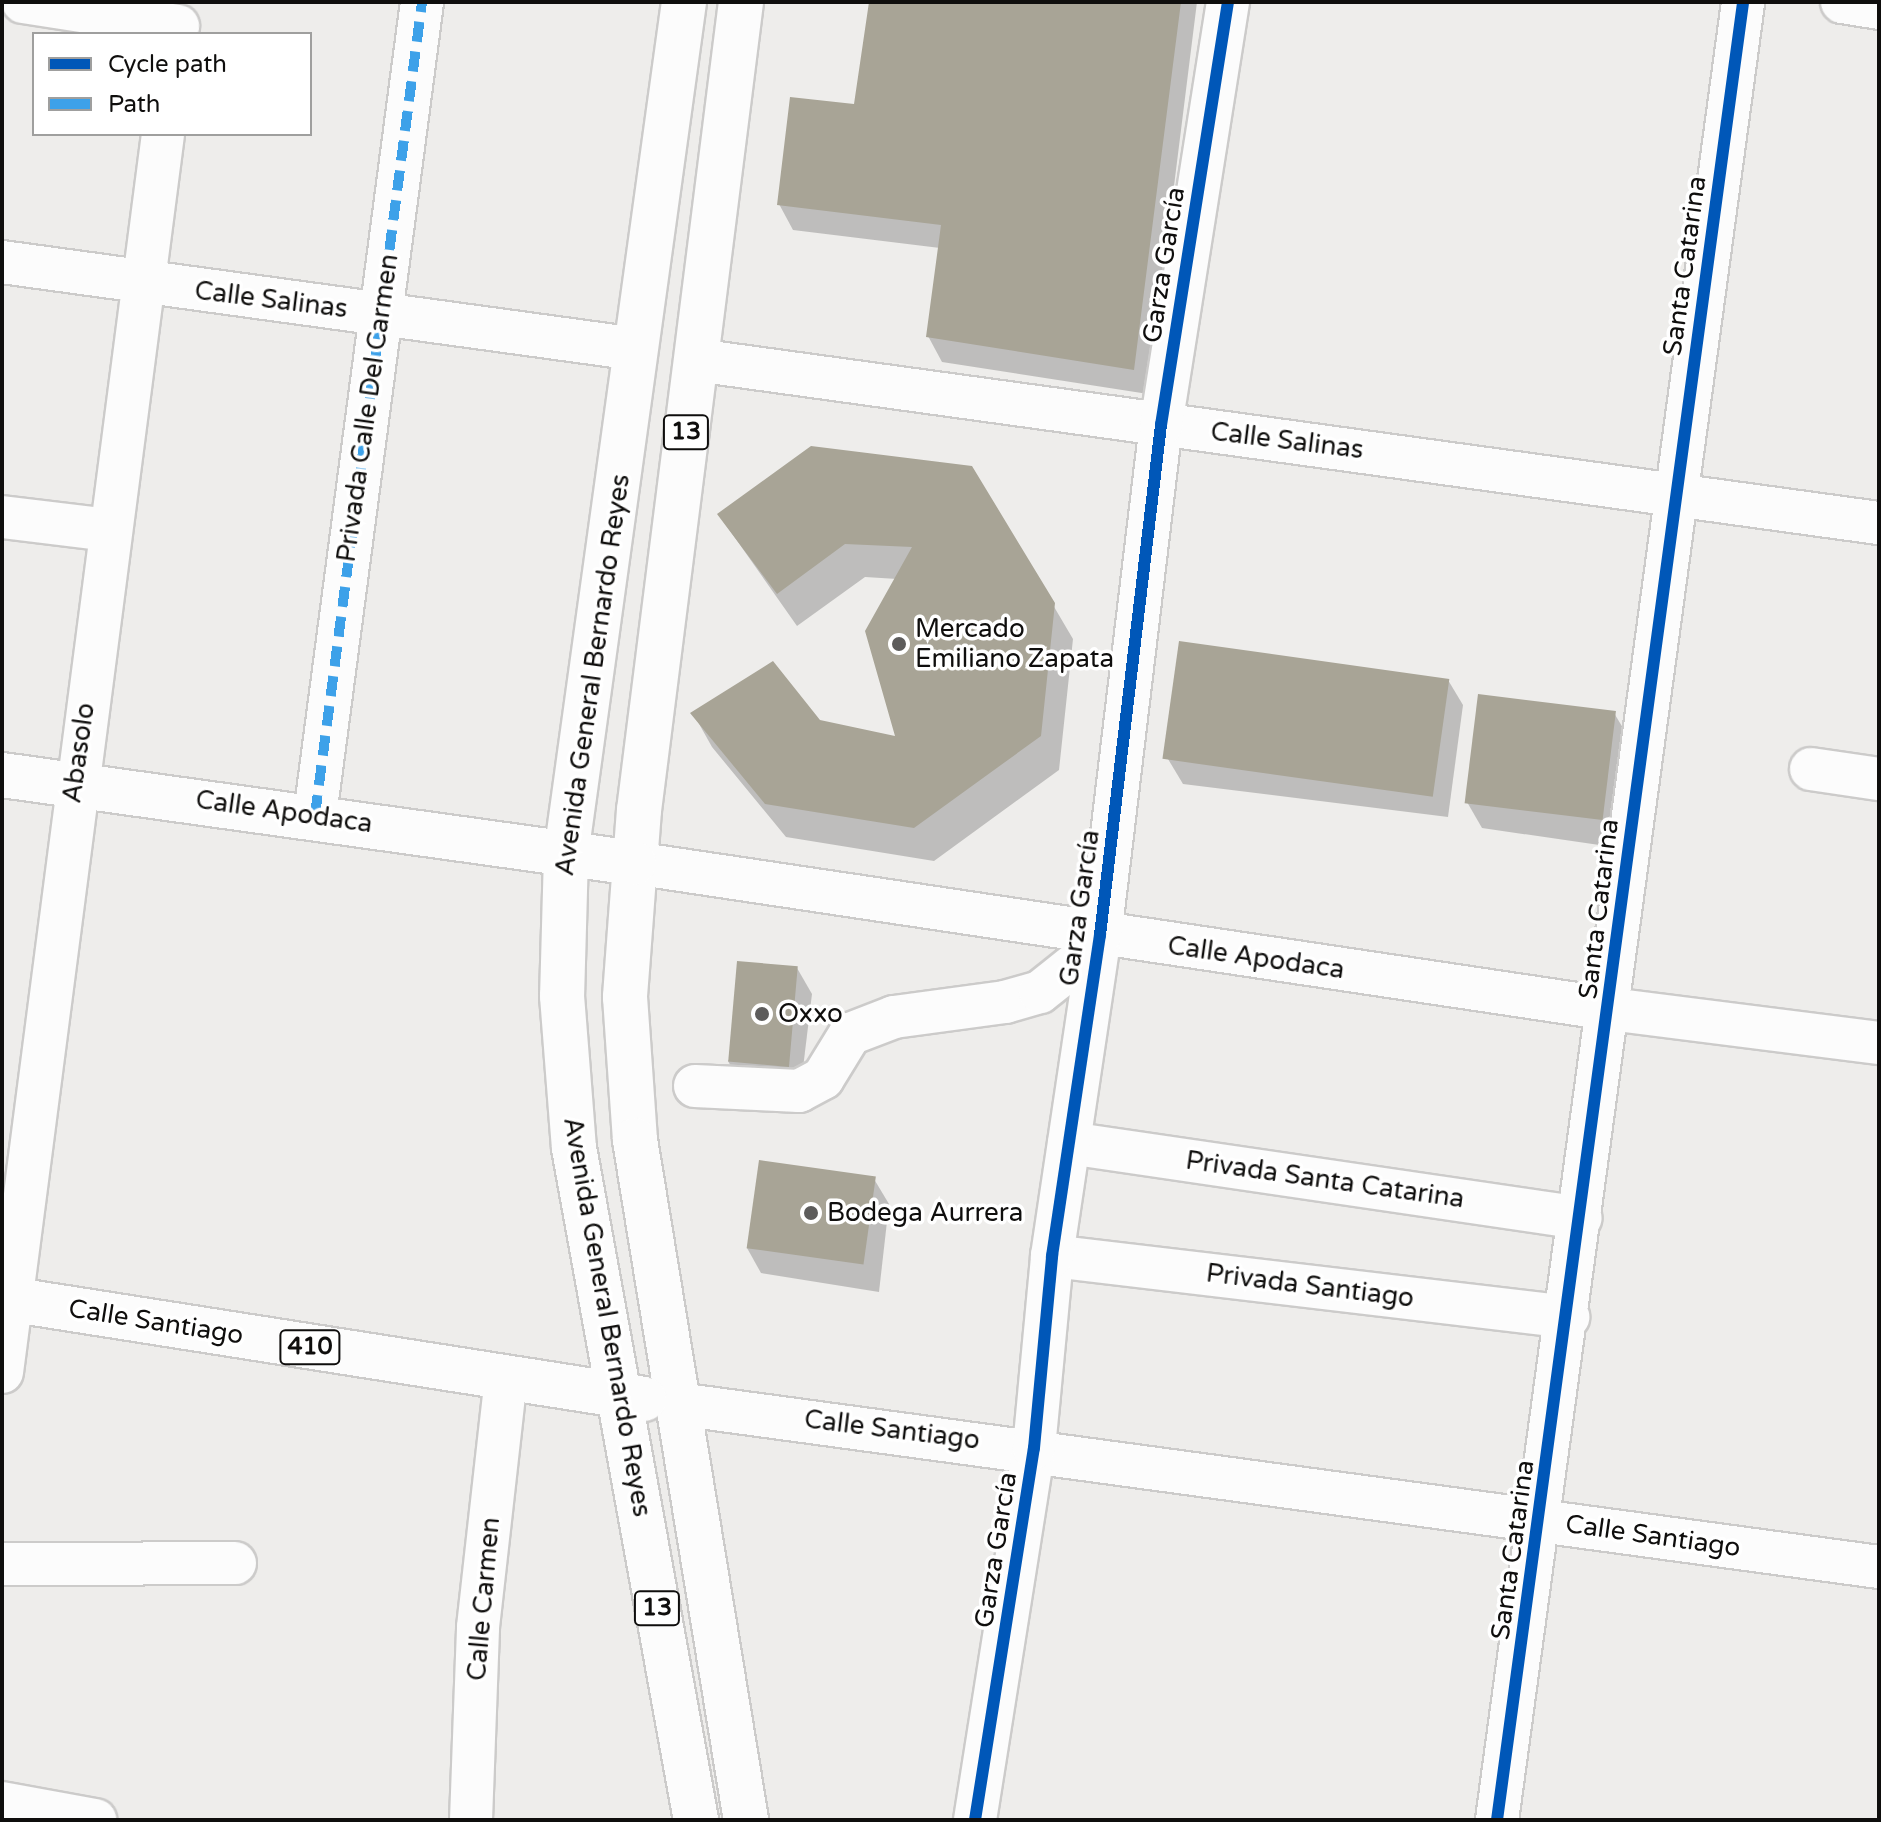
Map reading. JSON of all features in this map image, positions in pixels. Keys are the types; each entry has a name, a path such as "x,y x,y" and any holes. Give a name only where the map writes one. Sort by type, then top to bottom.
{"main road":[{"name":"Avenida General Bernardo Reyes","path":"684,2 566,855 562,996 574,1148 696,1820"},
{"name":"Avenida General Bernardo Reyes","path":"741,2 634,863 625,997 629,1084 746,1820"},
{"name":"Calle Apodaca","path":"2,775 315,815 634,863"},
{"name":"Calle Santiago","path":"7,1298 678,1404"}],"street":[{"path":"23,2 179,21"},
{"name":"Privada Calle Del Carmen","path":"315,815 422,2"},
{"name":"Garza García","path":"975,1820 1034,1448 1052,1256 1100,940 1161,425 1228,2"},
{"name":"Santa Catarina","path":"1497,1820 1610,1009 1743,2"},
{"path":"1842,2 1879,8"},
{"name":"Abasolo","path":"2,1372 7,1298 163,136"},
{"name":"Calle Salinas","path":"2,262 636,349"},
{"name":"Calle Salinas","path":"696,360 1676,492 1879,523"},
{"path":"2,517 110,530"},
{"path":"1811,769 1879,779"},
{"name":"Calle Apodaca","path":"634,863 1100,940 1879,1043"},
{"path":"695,1086 799,1091 823,1078 850,1034 894,1017 1005,1002 1040,992 1100,940"},
{"name":"Privada Santa Catarina","path":"1069,1143 1581,1218"},
{"name":"Privada Santiago","path":"1052,1256 1568,1317"},
{"name":"Calle Carmen","path":"471,1820 478,1627 506,1378"},
{"name":"Calle Santiago","path":"678,1404 1034,1448 1879,1567"},
{"path":"2,1564 235,1563"},
{"path":"2,1803 95,1820"}],"building":[{"path":"869,2 1181,2 1134,370 926,337 941,225 777,205 790,97 854,104"},
{"path":"811,446 972,466 1055,603 1041,736 914,828 765,804 690,713 773,661 820,720 895,736 865,631 912,547 845,544 777,594 717,514"},
{"path":"1179,641 1449,679 1433,797 1162,759"},
{"path":"1478,694 1616,711 1603,820 1465,803"},
{"name":"Oxxo","path":"737,961 798,966 789,1067 728,1062"},
{"name":"Bodega Aurrera","path":"759,1160 876,1176 863,1265 747,1248"}],"marked path":[{"path":"315,815 422,2"}],"cycle path":[{"path":"975,1820 1034,1448 1052,1256 1100,935 1161,425 1228,2"},
{"path":"1497,1820 1743,2"}],"place":[{"name":"Mercado Emiliano Zapata","path":"899,644"},
{"name":"Oxxo","path":"762,1014"},
{"name":"Bodega Aurrera","path":"811,1213"}]}
